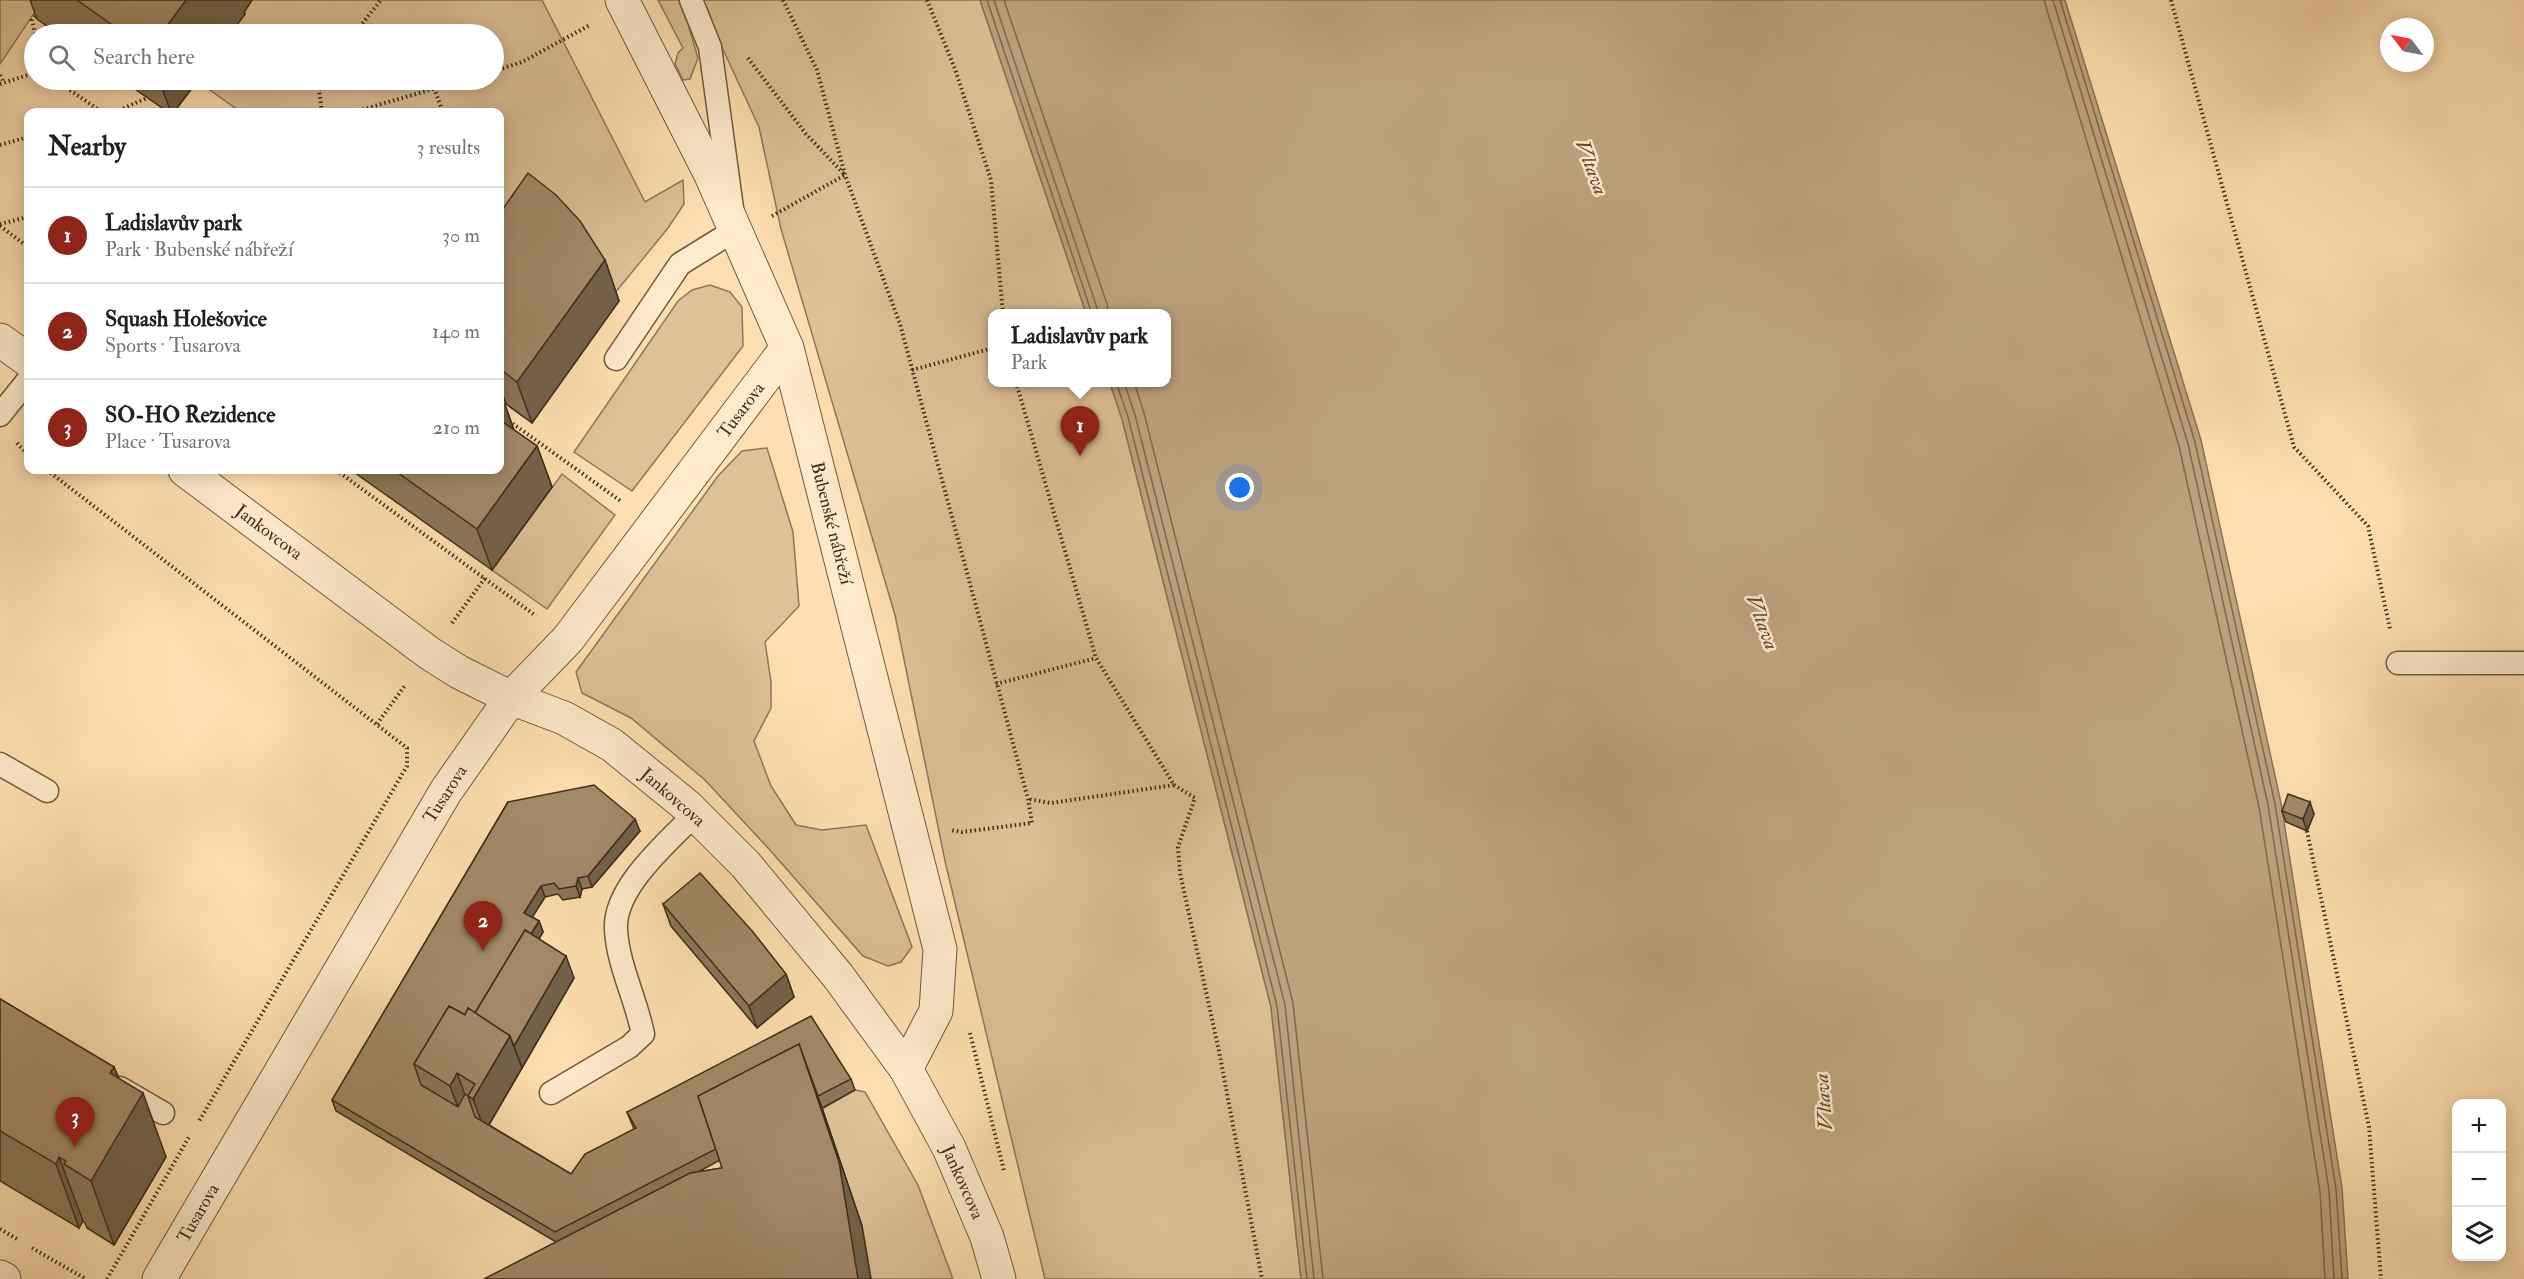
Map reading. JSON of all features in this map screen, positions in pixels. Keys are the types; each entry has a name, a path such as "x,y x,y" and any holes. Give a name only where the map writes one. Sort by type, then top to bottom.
{"street":[{"name":"Bubenské nábřeží","path":"624,3 711,175 750,225 787,348 940,949 936,1011 906,1069"},
{"path":"0,339 24,357"},
{"name":"Tusarova","path":"159,1279 446,791 511,698 568,639 787,348"},
{"name":"Jankovcova","path":"190,474 429,653 459,672 511,698 564,718 612,745 694,814 746,865 838,976 906,1069 949,1148 987,1236 999,1279"},
{"path":"0,1277 4,1279"}],"lane":[{"path":"616,358 680,264 750,225 710,47 695,9"},
{"path":"0,415 24,385"},
{"path":"2398,663 2524,663"},
{"path":"0,764 47,791"},
{"path":"551,1093 629,1047 643,1034 621,958 616,930 617,910 633,882 694,814"},
{"path":"102,1077 163,1113"}],"path":[{"path":"362,24 381,0"},
{"path":"783,0 817,70 845,175 900,324 1028,799 1032,823 962,832 944,829"},
{"path":"927,0 955,69 991,180 1003,309"},
{"path":"2171,0 2294,447 2368,526 2398,663"},
{"path":"504,68 522,62 624,3"},
{"path":"33,24 32,20 42,7"},
{"path":"695,9 734,40 806,135 845,175"},
{"path":"0,75 2,84 24,76"},
{"path":"70,90 96,108"},
{"path":"319,90 321,108"},
{"path":"367,108 427,90"},
{"path":"435,90 442,108"},
{"path":"124,108 147,98"},
{"path":"0,145 24,138"},
{"path":"750,225 845,175"},
{"path":"0,225 24,218"},
{"path":"0,225 24,244"},
{"path":"912,370 988,349"},
{"path":"1017,387 1096,658 1174,785 1195,798 1178,847 1180,873 1219,1052 1262,1279"},
{"path":"508,420 605,489"},
{"path":"52,474 407,748 407,766 197,1125"},
{"path":"341,474 568,639"},
{"path":"996,684 1096,658"},
{"path":"1028,799 1051,803 1174,785"},
{"path":"2307,831 2369,1127 2381,1279"},
{"path":"106,1279 191,1135"},
{"path":"0,1229 19,1240"},
{"path":"28,1246 86,1279"}],"shaded area":[{"path":"0,0 43,0 27,24 24,24 24,28 0,64"},
{"path":"252,0 542,0 645,202 683,180 684,204 668,228 615,293 504,270 504,108 235,108 210,90 504,90 504,24 236,24"},
{"path":"658,0 681,0 698,58 690,79 683,80 675,64 678,53 683,48"},
{"path":"700,0 980,0 1085,309 988,309 988,387 1111,387 1122,419 1271,1007 1301,1279 1045,1279 945,861 895,615 781,229 759,127"},
{"path":"710,285 730,292 742,307 743,346 632,491 574,452 678,301 692,290"},
{"path":"767,448 793,532 799,606 765,642 771,682 771,708 754,741 771,786 796,825 822,830 866,825 912,947 901,962 888,966 863,956 705,780 631,718 582,693 576,672 718,476 742,451"},
{"path":"562,474 615,515 547,609 492,570"},
{"path":"855,1090 865,1092 918,1185 953,1279 871,1279 862,1226 822,1109"}],"water":[{"name":"Vltava","path":"980,0 2065,0 2201,440 2281,803 2342,1188 2348,1279 1301,1279 1271,1007 1122,419 1111,387 1171,387 1171,309 1085,309"}],"building":[{"path":"77,0 186,0 168,24 111,24"},
{"path":"528,173 556,195 580,221 605,260 517,382 504,372 504,207"},
{"path":"504,423 537,446 477,529 400,474 504,474"},
{"path":"594,785 635,819 588,876 578,878 576,886 559,889 554,883 541,886 524,913 539,921 531,934 525,930 475,1013 468,1008 465,1015 449,1006 414,1064 421,1085 458,1107 465,1094 468,1096 475,1117 571,1174 585,1154 636,1128 627,1112 811,1016 851,1079 818,1096 799,1044 698,1096 716,1149 555,1232 332,1100 508,802"},
{"path":"2288,794 2310,802 2303,819 2282,811"},
{"path":"700,873 753,932 786,974 749,1006 663,904"},
{"path":"525,930 566,956 514,1046 510,1036 475,1013"},
{"path":"0,999 114,1067 110,1073 143,1093 91,1181 64,1164 66,1161 59,1157 56,1164 0,1131"},
{"path":"449,1006 465,1015 468,1008 510,1036 473,1099 468,1096 475,1084 457,1073 450,1086 414,1064"},
{"path":"799,1044 839,1162 858,1279 484,1279 690,1173 722,1168 698,1096"}],"place":[{"name":"Ladislavův park","path":"1080,456"},
{"name":"Squash Holešovice","path":"483,951"},
{"name":"SO-HO Rezidence","path":"75,1147"}]}
